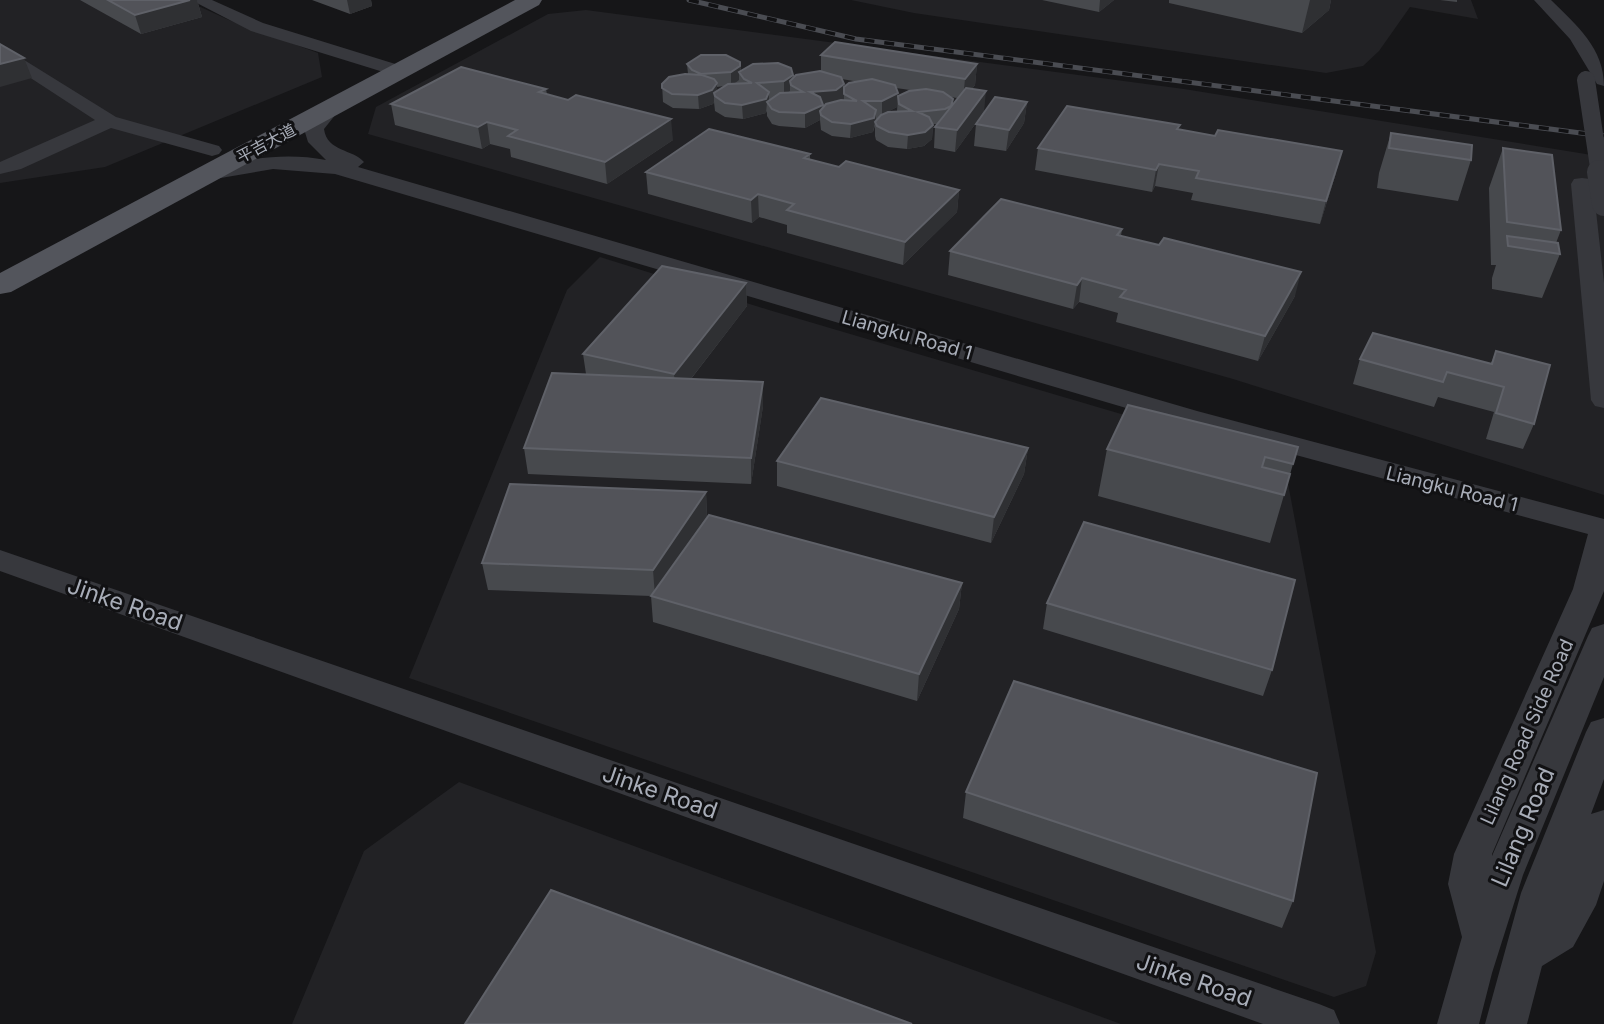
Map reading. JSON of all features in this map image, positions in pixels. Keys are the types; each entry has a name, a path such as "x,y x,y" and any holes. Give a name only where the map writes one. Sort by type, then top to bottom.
{"main road":[{"name":"平吉大道","path":"0,260 330,109 387,68 499,0"},
{"name":"平吉大道","path":"0,285 210,162 387,68 531,0"}],"street":[{"path":"199,0 257,27 387,68"},
{"path":"1526,0 1561,36 1575,56 1598,75"},
{"path":"1542,0 1577,36 1598,75 1604,204"},
{"path":"0,50 109,121 210,162"},
{"name":"Liangku Road 1","path":"330,109 314,128 315,138 333,155 348,160 1194,404 1604,514"},
{"path":"0,168 14,165 109,121"},
{"name":"Liangku Road 1","path":"210,162 295,161 338,168 1199,421 1604,530"},
{"path":"1556,179 1582,184 1604,198"},
{"path":"1582,184 1604,400"},
{"name":"Lilang Road Side Road","path":"1481,934 1468,884 1473,854 1589,589 1604,530"},
{"name":"Jinke Road","path":"0,560 1319,1024"},
{"name":"Lilang Road","path":"1458,1024 1481,934 1503,872 1604,636"},
{"name":"Lilang Road","path":"1506,1024 1541,893 1604,732"},
{"path":"1522,957 1559,934 1576,905 1604,825"}],"shaded area":[{"path":"0,0 185,0 229,20 318,53 322,77 105,167 0,183"},
{"path":"851,0 1471,0 1478,19 1410,7 1379,51 1363,66 1326,73 914,13"},
{"path":"586,10 1184,89 1604,157 1604,495 1233,379 368,134 376,107 548,14"},
{"path":"600,257 769,310 1284,462 1376,952 1366,986 1334,997 409,678 567,290"},
{"path":"459,782 1121,1024 292,1024 364,851"}],"building":[{"path":"108,0 190,0 135,15"},
{"path":"835,42 977,64 965,79 821,55"},
{"path":"0,44 24,58 0,64"},
{"path":"701,55 726,55 740,62 740,66 731,72 701,74 687,64"},
{"path":"778,63 791,68 793,75 784,81 757,83 769,92 766,99 742,105 725,103 715,96 714,93 728,84 752,83 744,79 739,72 753,64"},
{"path":"461,67 546,89 539,92 568,100 576,95 671,119 605,162 508,136 517,130 487,122 478,127 391,104"},
{"path":"820,71 841,77 844,84 836,90 810,92 820,97 823,105 805,113 779,112 772,109 767,102 780,93 803,92 791,85 790,81 796,75"},
{"path":"702,75 714,79 717,83 712,90 698,95 672,94 662,88 662,84 669,77"},
{"path":"872,79 895,85 898,93 882,101 863,101 876,110 874,118 851,124 832,122 821,115 820,111 826,104 841,100 857,101 844,94 844,87 849,83"},
{"path":"966,88 986,91 957,130 935,127"},
{"path":"926,89 943,92 953,99 951,106 945,109 918,112 929,117 933,125 925,132 908,135 889,132 877,126 875,122 888,112 912,111 899,104 898,96 909,91"},
{"path":"995,97 1027,102 1009,130 976,124"},
{"path":"1067,106 1180,125 1177,129 1215,136 1218,130 1342,151 1326,201 1196,178 1199,171 1159,164 1156,170 1038,148"},
{"path":"709,129 810,154 804,158 839,167 846,161 959,190 905,242 787,210 794,204 758,194 751,200 646,172"},
{"path":"1391,133 1472,145 1471,160 1389,148"},
{"path":"1503,148 1552,155 1561,230 1507,222"},
{"path":"1001,199 1122,229 1117,235 1159,245 1164,238 1301,272 1265,336 1120,297 1126,290 1082,278 1077,285 950,251"},
{"path":"1507,236 1558,243 1560,254 1508,246"},
{"path":"662,266 746,283 674,374 583,354"},
{"path":"1373,333 1492,364 1496,351 1550,365 1534,424 1496,413 1504,387 1447,372 1443,382 1360,359"},
{"path":"552,373 763,382 751,458 524,448"},
{"path":"821,398 1028,448 994,517 777,461"},
{"path":"1128,405 1298,447 1293,464 1265,457 1262,467 1290,474 1284,495 1107,449"},
{"path":"510,484 706,492 653,570 482,563"},
{"path":"709,515 962,583 919,674 651,596"},
{"path":"1084,522 1295,580 1272,670 1047,603"},
{"path":"1014,681 1317,773 1293,901 966,792"},
{"path":"551,890 912,1024 465,1024"}],"railway":[{"path":"689,0 856,39 1604,136"}]}
